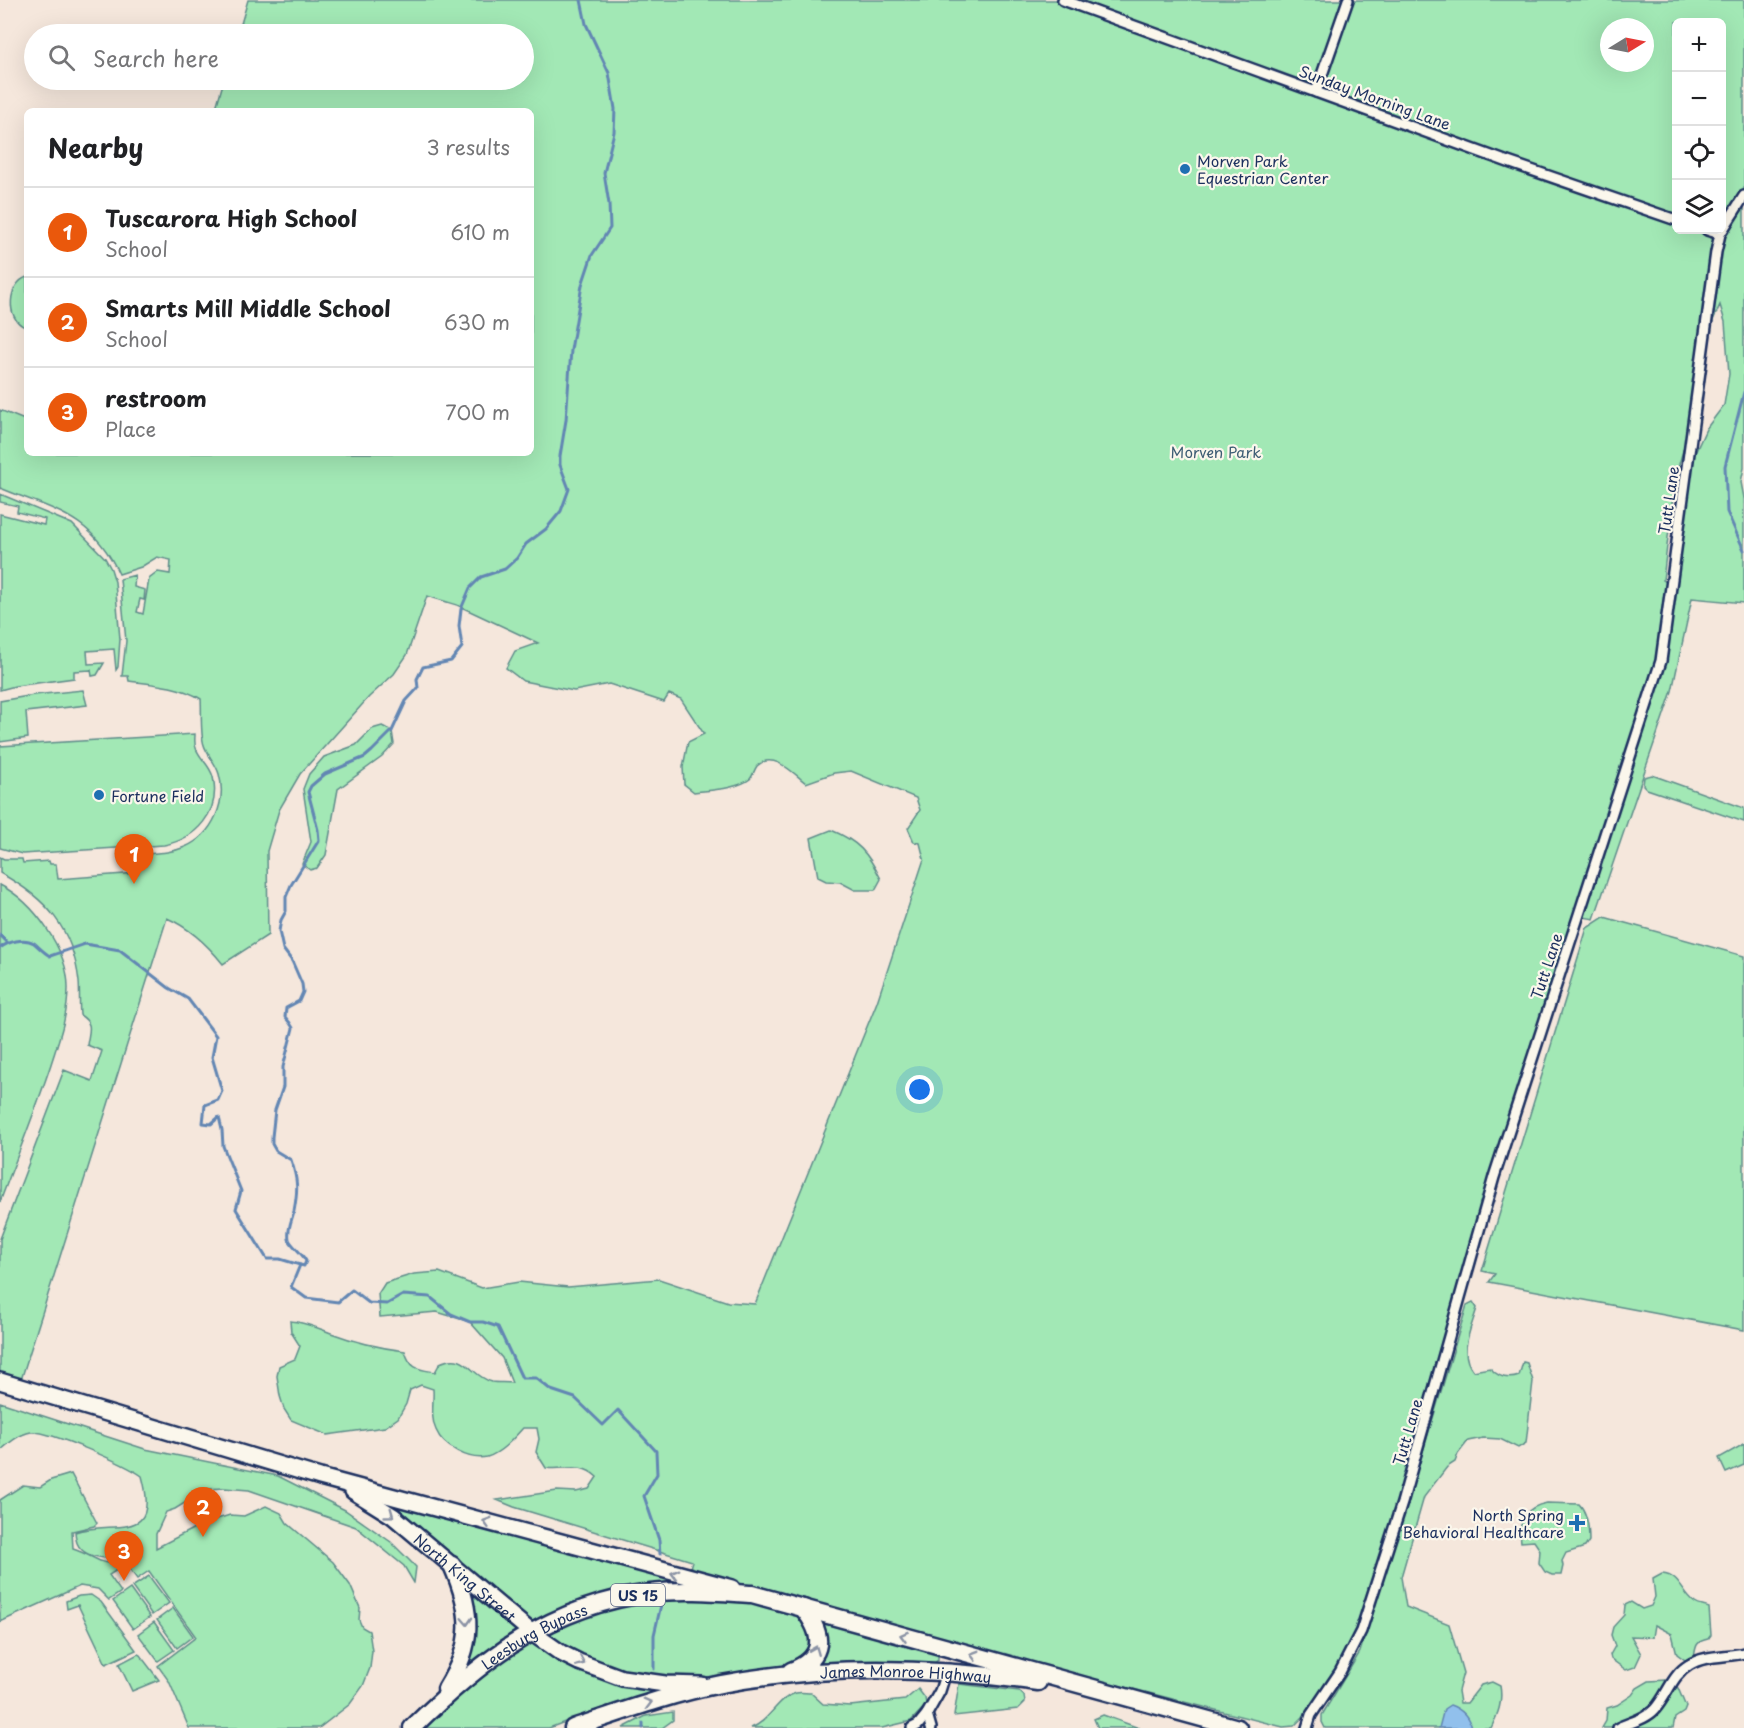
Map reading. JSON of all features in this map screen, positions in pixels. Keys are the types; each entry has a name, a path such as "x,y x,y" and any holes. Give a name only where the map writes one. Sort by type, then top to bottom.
{"highway":[{"path":"438,1702 463,1658 467,1632 464,1599 452,1565"},
{"name":"Leesburg Bypass","path":"412,1728 438,1702 506,1647 531,1632 578,1610 630,1596 682,1591 752,1594"},
{"name":"James Monroe Highway","path":"752,1594 1238,1728"},
{"path":"779,1676 802,1667 817,1650 818,1631 803,1608"},
{"path":"945,1647 949,1659 946,1672"},
{"name":"James Monroe Highway","path":"720,1684 850,1670 946,1672 999,1676 1091,1689"},
{"name":"US 15","path":"573,1728 642,1704 720,1684"}],"main road":[{"name":"North King Street","path":"0,1382 320,1477 752,1594"},
{"name":"North King Street","path":"320,1477 361,1495 388,1512 531,1632 570,1658 622,1678 665,1684 720,1684"}],"street":[{"name":"Sunday Morning Lane","path":"1063,0 1672,218"},
{"path":"1316,92 1348,0"},
{"name":"Tutt Lane","path":"1726,224 1744,196"},
{"name":"Tutt Lane","path":"1306,1728 1311,1715 1340,1672 1361,1631 1402,1503 1494,1177 1661,661 1720,234"},
{"path":"1618,1728 1646,1716 1655,1709 1680,1671 1690,1664 1698,1660 1744,1653"},
{"path":"912,1728 918,1725 927,1714 940,1691 946,1672"},
{"path":"927,1714 931,1728"}],"green space":[{"name":"Morven Park","path":"248,0 1744,0 1744,468 1741,482 1744,498 1744,603 1692,598 1672,691 1594,919 1573,915 1558,979 1362,1634 1303,1717 1294,1726 1283,1727 1023,1661 689,1571 692,1561 514,1507 497,1500 557,1491 576,1492 589,1489 597,1477 585,1469 546,1468 536,1452 539,1439 537,1428 523,1428 502,1449 487,1457 472,1457 457,1451 444,1442 434,1425 433,1389 421,1385 410,1390 406,1404 398,1418 385,1427 327,1435 291,1420 284,1409 277,1376 279,1366 295,1359 300,1346 291,1332 290,1321 306,1324 358,1342 405,1351 412,1365 419,1369 435,1372 440,1363 456,1360 463,1362 478,1375 492,1382 512,1383 502,1358 470,1322 437,1312 380,1317 378,1294 385,1283 414,1274 439,1272 482,1288 519,1282 568,1287 659,1279 728,1302 755,1304 877,1002 924,859 920,843 914,842 908,828 920,810 916,798 851,771 834,773 806,783 783,765 770,761 757,766 751,778 738,785 694,792 684,784 683,767 688,742 704,734 681,699 669,694 664,702 609,684 574,691 523,681 506,668 515,651 538,643 457,605 427,596 407,655 394,674 369,697 300,774 279,810 267,851 268,935 223,964 198,937 167,918 21,1380 0,1373 0,1239 64,1070 92,1081 102,1051 87,1045 89,1024 80,1015 76,963 63,930 44,904 0,873 0,857 22,859 23,863 49,861 50,864 56,864 58,879 138,873 137,857 144,857 143,854 180,849 195,842 203,834 216,816 221,785 216,766 205,749 201,699 175,688 129,681 128,676 122,676 126,641 120,579 135,575 134,587 145,590 144,600 140,599 137,612 143,614 149,579 158,572 170,574 171,560 157,557 141,567 119,574 109,555 84,527 55,510 0,488 0,410 24,420 24,456 534,456 534,108 216,108 221,90 534,90 534,24 241,24","holes":["1720,305 1725,322 1729,374 1724,405 1706,429 1691,462 1676,587 1663,580 1675,478 1687,437 1692,397 1706,336"]},
{"path":"24,279 24,326 14,317 11,301 16,286"},
{"path":"0,494 72,524 105,558 115,582 120,639 116,670 114,649 87,651 88,664 104,663 97,675 92,676 91,670 74,671 74,678 0,690 0,514 44,525 45,519 17,512 18,506 0,502"},
{"path":"83,690 87,705 26,712 28,738 0,742 0,701"},
{"path":"382,726 392,731 394,744 382,757 338,789 326,855 317,868 310,870 302,864 311,842 303,789 309,774 324,757 356,745 372,729"},
{"name":"Fortune Field","path":"195,734 195,746 212,773 215,790 213,802 204,822 186,837 164,845 22,854 0,848 0,746"},
{"path":"1652,775 1744,808 1744,822 1647,789 1643,785 1644,777"},
{"path":"831,830 855,843 867,855 881,879 875,890 855,890 840,882 826,881 818,877 811,838"},
{"path":"0,885 25,903 47,929 62,958 68,998 57,1045 0,1202"},
{"path":"1604,917 1744,956 1744,1330 1489,1282 1495,1274 1482,1271 1587,928"},
{"path":"1473,1302 1477,1308 1469,1332 1466,1357 1473,1371 1490,1368 1496,1374 1511,1378 1519,1376 1523,1362 1527,1363 1533,1381 1526,1443 1518,1448 1500,1439 1483,1438 1468,1441 1455,1462 1447,1467 1424,1497 1401,1577 1406,1607 1449,1624 1463,1673 1458,1691 1460,1703 1467,1703 1481,1685 1492,1682 1500,1686 1501,1697 1498,1713 1491,1728 1325,1728 1322,1715 1360,1652 1467,1305"},
{"path":"0,1402 145,1449 278,1476 345,1510 391,1542 416,1567 414,1583 404,1566 356,1527 249,1490 224,1488 207,1489 166,1512 156,1534 156,1548 204,1523 230,1515 244,1516 266,1506 281,1513 287,1523 333,1562 350,1585 360,1608 359,1620 362,1627 369,1631 372,1651 370,1668 363,1686 350,1704 319,1728 189,1728 169,1681 158,1666 196,1637 149,1571 137,1579 126,1564 109,1575 121,1592 109,1600 98,1589 80,1586 0,1622 0,1500 23,1485 40,1487 51,1480 71,1474 97,1523 94,1526 72,1531 73,1549 100,1561 116,1563 142,1555 120,1559 87,1554 80,1548 75,1532 130,1525 139,1521 145,1512 146,1498 142,1476 105,1457 54,1436 27,1433 14,1439 0,1451"},
{"path":"1744,1444 1744,1465 1726,1473 1719,1458"},
{"path":"364,1491 694,1585 532,1628"},
{"path":"1547,1503 1579,1504 1584,1512 1589,1531 1589,1541 1585,1547 1566,1553 1562,1561 1561,1575 1545,1572 1539,1563 1540,1550 1534,1541 1521,1542 1522,1521 1528,1511"},
{"path":"1662,1574 1677,1581 1695,1603 1709,1608 1711,1635 1697,1645 1694,1658 1685,1660 1677,1654 1672,1634 1655,1625 1653,1637 1631,1636 1641,1654 1635,1667 1626,1670 1611,1659 1610,1655 1615,1646 1611,1635 1613,1627 1624,1615 1625,1605 1631,1602 1642,1609 1651,1606 1655,1597 1653,1579"},
{"path":"149,1576 169,1603 152,1615 132,1587"},
{"path":"464,1581 524,1631 465,1669"},
{"path":"130,1589 150,1617 133,1629 113,1601"},
{"path":"91,1595 101,1602 136,1650 106,1664 78,1605 67,1609 66,1601 79,1596"},
{"path":"690,1597 752,1602 769,1605 797,1615 809,1625 813,1646 796,1664 786,1669 729,1676 683,1678 638,1673 594,1661 558,1644 547,1632 575,1618 639,1601"},
{"path":"173,1608 193,1636 177,1648 157,1620"},
{"path":"818,1618 938,1653 938,1660 934,1663 814,1666"},
{"path":"154,1622 174,1650 158,1661 138,1634"},
{"path":"531,1639 668,1690 605,1707 549,1728 422,1728 466,1686"},
{"path":"138,1654 159,1680 132,1691 119,1664"},
{"path":"1667,1680 1678,1688 1686,1707 1684,1712 1675,1718 1673,1728 1602,1728 1606,1721 1607,1708 1617,1705 1649,1681"},
{"path":"959,1684 1019,1691 1024,1696 1025,1702 1018,1709 954,1716"},
{"path":"918,1689 925,1698 926,1705 911,1721 882,1728 751,1728 758,1725 789,1696 796,1693 811,1693 823,1704 850,1706 905,1700"},
{"path":"673,1712 673,1720 662,1728 623,1728 646,1716"},
{"path":"1103,1715 1139,1728 1098,1728 1094,1719"}],"water":[{"path":"1450,1705 1464,1714 1471,1728 1439,1728 1444,1709"}],"waterway":[{"path":"300,1265 304,1266 306,1261 290,1241 289,1235 296,1197 295,1173 291,1160 276,1151 272,1144 272,1137 275,1110 283,1087 283,1067 293,1028 285,1017 286,1008 299,1001 303,992 292,961 283,949 279,931 286,911 286,897 291,885 319,840 308,792 311,786 325,774 365,757 392,731 406,701 418,688 417,679 423,667 451,661 462,647 459,626 461,609 470,588 481,577 505,569 517,558 526,544 546,529 561,511 569,489 560,465 560,456 566,420 571,350 582,285 592,255 610,228 604,173 614,132 615,109 609,73 586,24 581,0"},
{"path":"1744,392 1725,466 1727,512 1744,550"},
{"path":"0,935 8,943"},
{"path":"0,948 12,942 26,940 34,943 50,956 85,944 120,950 169,988 188,999 216,1036 212,1057 222,1091 218,1100 205,1105 203,1123 211,1124 219,1117 223,1146 241,1191 236,1209 267,1259 280,1259 300,1265 291,1287 306,1298 338,1302 352,1290 369,1303 387,1304 403,1295 430,1297 451,1314 470,1322 483,1322 498,1327 522,1378 536,1378 551,1390 575,1398 603,1425 618,1410 656,1451 657,1474 644,1496 659,1540 660,1554"},
{"path":"654,1669 654,1635 661,1605"},
{"path":"643,1723 643,1728"}],"place":[{"name":"Morven Park Equestrian Center","path":"1185,169"},
{"name":"Fortune Field","path":"99,795"},
{"name":"Tuscarora High School","path":"134,884"},
{"name":"North Spring Behavioral Healthcare","path":"1577,1523"},
{"name":"Smarts Mill Middle School","path":"203,1537"},
{"name":"restroom","path":"124,1581"}]}
